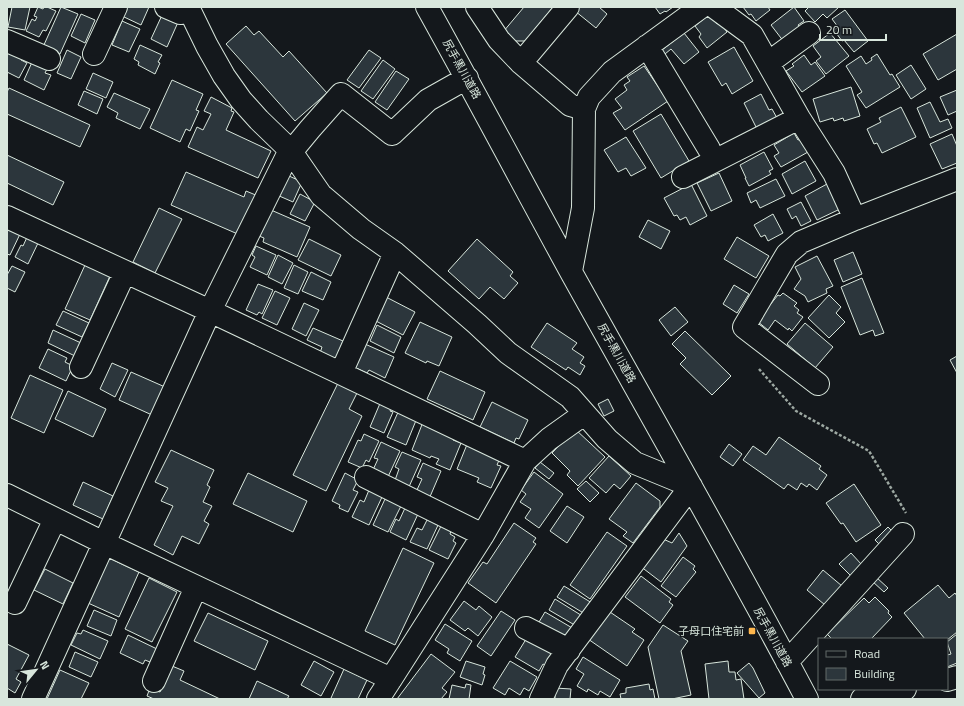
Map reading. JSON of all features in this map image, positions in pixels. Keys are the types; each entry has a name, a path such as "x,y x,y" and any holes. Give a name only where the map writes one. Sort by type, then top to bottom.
{"street":[{"path":"94,54 116,7"},
{"path":"166,7 180,13 189,9 224,76 241,100 290,151 321,195 361,229 395,253 508,353 570,397 608,440 635,463 691,486 557,665 541,699"},
{"name":"尻手黒川道路","path":"427,7 467,78 571,272 691,486 807,699"},
{"path":"477,7 499,40 521,62 570,105 584,109"},
{"path":"521,62 568,7"},
{"path":"571,272 582,208 584,109 589,97 612,72 701,7"},
{"path":"714,7 752,35 799,118 834,173 855,219"},
{"path":"768,63 808,32"},
{"path":"7,41 49,59"},
{"path":"647,46 709,150"},
{"path":"33,699 210,311 290,151 341,94 392,134 428,100 467,78"},
{"path":"683,177 799,118"},
{"path":"818,384 744,327 787,254 801,242 957,179"},
{"path":"7,217 210,311 525,461"},
{"path":"341,373 395,253"},
{"path":"81,367 125,272"},
{"path":"378,699 482,535 525,461 549,439 584,414"},
{"path":"366,477 482,535"},
{"path":"7,495 196,587 392,679"},
{"path":"15,603 54,519"},
{"path":"787,662 905,525"},
{"path":"154,681 196,587"},
{"path":"526,628 569,650"},
{"path":"862,699 901,690"}],"path":[{"path":"755,364 796,411 869,451 905,525"}],"building":[{"path":"12,7 30,7 25,30 8,27"},
{"path":"38,7 43,9 44,7 47,7 56,11 46,31 43,30 39,37 26,31 32,19 35,21 37,17 34,16"},
{"path":"61,7 78,14 60,54 43,47"},
{"path":"125,7 149,7 141,25 122,16"},
{"path":"524,7 553,7 525,41 514,41 503,32"},
{"path":"578,7 599,7 607,14 596,28 575,11"},
{"path":"655,7 673,7 660,14"},
{"path":"743,7 768,7 770,10 756,21"},
{"path":"794,7 804,21 798,25 801,29 784,42 771,25"},
{"path":"809,7 839,7 827,18 823,14 815,22 805,11"},
{"path":"845,10 868,41 854,52 844,40 842,41 834,30 838,27 832,19"},
{"path":"163,13 179,20 167,47 151,39"},
{"path":"81,14 95,20 85,43 71,36"},
{"path":"710,14 717,24 720,22 727,32 707,48 699,37 701,34 695,26"},
{"path":"122,21 140,29 129,52 112,45"},
{"path":"246,26 254,35 259,31 283,57 289,51 327,93 295,121 226,44"},
{"path":"684,33 699,52 684,64 671,49 665,54 662,50"},
{"path":"830,33 849,56 826,74 816,61 821,57 813,46"},
{"path":"957,34 957,69 938,80 923,54"},
{"path":"140,45 162,55 158,62 160,63 155,74 138,65 139,62 134,59"},
{"path":"734,47 753,81 732,94 726,83 722,86 708,62"},
{"path":"7,50 23,55 21,60 27,63 19,78 7,72"},
{"path":"67,50 81,57 71,79 57,73"},
{"path":"369,50 381,58 359,88 347,80"},
{"path":"877,54 890,75 892,74 900,87 866,108 857,95 862,92 846,66 861,56 866,64"},
{"path":"804,55 811,65 815,62 825,76 802,92 786,71 794,66 792,64"},
{"path":"33,60 48,67 45,73 51,75 44,90 24,80"},
{"path":"383,60 395,69 373,99 361,91"},
{"path":"911,65 926,89 911,99 896,75"},
{"path":"644,66 668,101 625,130 613,113 622,108 615,99 627,90 624,85 630,81 627,77"},
{"path":"396,71 409,79 387,110 375,102"},
{"path":"93,73 113,82 106,98 86,89"},
{"path":"172,80 203,94 196,110 199,111 190,131 186,129 180,142 150,128"},
{"path":"851,87 860,116 844,121 843,118 834,121 833,118 820,122 813,99"},
{"path":"9,88 90,125 80,147 7,114 7,92"},
{"path":"957,90 957,111 948,115 940,97"},
{"path":"84,91 103,99 97,114 78,105"},
{"path":"114,93 150,109 140,129 116,118 118,113 107,107"},
{"path":"761,94 769,110 772,109 777,118 757,129 744,103"},
{"path":"211,97 232,108 231,111 234,112 226,130 271,151 258,178 188,147 197,127 203,130 211,114 204,111"},
{"path":"930,102 940,122 948,119 952,128 930,138 917,108"},
{"path":"901,107 916,137 882,153 877,143 874,144 867,129 881,122 879,118"},
{"path":"661,114 689,161 661,178 633,131"},
{"path":"794,133 798,140 801,139 808,152 781,167 774,156 779,153 774,145"},
{"path":"952,134 957,146 957,163 942,169 930,144"},
{"path":"626,137 646,168 631,176 626,168 618,172 604,150"},
{"path":"764,152 773,169 769,171 771,174 749,186 740,165"},
{"path":"7,155 64,182 53,205 7,183"},
{"path":"805,161 816,181 792,194 782,174"},
{"path":"186,172 244,197 246,191 258,196 240,235 171,205"},
{"path":"719,173 732,201 711,211 697,183"},
{"path":"287,175 302,182 293,202 277,195"},
{"path":"776,179 785,196 760,208 756,200 751,203 747,193"},
{"path":"691,184 707,216 690,225 686,217 680,220 677,215 674,216 664,198"},
{"path":"827,184 840,209 817,220 805,196"},
{"path":"300,194 315,202 305,221 290,214"},
{"path":"801,202 811,221 801,226 796,216 792,219 787,209"},
{"path":"159,208 182,219 155,273 133,262"},
{"path":"271,210 310,227 297,257 263,242 264,238 259,236"},
{"path":"773,214 783,233 768,241 765,235 761,237 754,225"},
{"path":"648,220 670,231 661,249 639,237"},
{"path":"10,227 21,232 10,255 7,254 7,232"},
{"path":"28,235 39,241 28,264 15,257 21,245 23,246"},
{"path":"737,237 769,256 756,278 724,259"},
{"path":"309,239 341,255 331,276 298,260"},
{"path":"477,239 513,272 510,276 518,283 504,299 490,287 479,299 448,271"},
{"path":"256,246 276,255 267,275 250,267 255,257 252,255"},
{"path":"853,252 862,274 843,282 834,260"},
{"path":"278,255 293,263 282,284 268,277"},
{"path":"817,256 833,286 826,289 827,293 808,302 805,296 794,289 801,279 795,267"},
{"path":"85,265 110,276 90,320 65,309"},
{"path":"294,265 308,272 298,294 284,288"},
{"path":"12,266 25,272 15,292 7,288 7,275"},
{"path":"311,272 331,282 323,300 302,291"},
{"path":"862,278 884,333 875,336 873,330 860,335 841,287"},
{"path":"258,284 273,290 262,314 259,312 257,315 246,310"},
{"path":"734,285 749,294 737,313 723,304"},
{"path":"275,291 290,298 277,325 262,318"},
{"path":"783,293 797,303 794,306 799,310 797,313 803,317 792,331 789,328 788,330 775,320 768,330 757,321 778,295 780,296"},
{"path":"829,295 841,307 836,313 845,322 829,338 808,318"},
{"path":"386,297 415,312 403,335 374,320"},
{"path":"304,303 319,310 306,336 292,329"},
{"path":"675,307 688,322 671,336 659,320"},
{"path":"63,311 89,323 82,337 56,325"},
{"path":"420,322 452,337 439,366 427,361 426,363 405,353"},
{"path":"547,323 577,343 572,349 584,357 580,363 585,366 580,375 568,367 566,370 531,347"},
{"path":"805,323 833,347 815,368 787,344"},
{"path":"377,325 401,337 394,353 370,341"},
{"path":"313,328 343,341 336,359 320,353 322,347 307,340"},
{"path":"53,330 81,343 75,356 48,343"},
{"path":"685,331 731,376 712,395 680,364 686,358 672,344"},
{"path":"365,344 394,357 385,378 369,370 367,373 354,367"},
{"path":"48,349 67,358 65,362 73,366 66,381 39,368"},
{"path":"957,356 957,373 950,360"},
{"path":"112,363 128,370 115,397 100,389"},
{"path":"440,371 485,392 473,420 427,399"},
{"path":"131,372 165,387 152,415 119,400"},
{"path":"30,375 63,390 44,433 11,418"},
{"path":"339,381 358,391 349,409 362,416 326,491 293,475"},
{"path":"68,391 106,409 93,437 55,419"},
{"path":"608,399 614,411 604,416 598,404"},
{"path":"381,401 392,406 390,411 393,412 384,433 370,427"},
{"path":"492,402 528,420 519,439 516,438 514,443 480,427"},
{"path":"399,410 417,418 406,445 387,437"},
{"path":"423,422 455,435 453,440 461,443 450,470 436,464 439,459 431,456 430,458 412,450"},
{"path":"575,429 605,457 578,486 567,475 570,471 552,453"},
{"path":"364,434 379,441 369,462 366,460 362,468 348,462 358,440 361,441"},
{"path":"779,437 821,466 819,469 827,475 817,490 809,484 807,487 801,483 797,490 788,484 784,489 743,460 753,446 766,455"},
{"path":"381,442 400,451 387,479 372,472 378,459 374,458"},
{"path":"468,442 500,458 497,465 501,466 491,488 477,482 479,478 457,469"},
{"path":"729,444 742,454 733,466 720,457"},
{"path":"171,450 214,470 207,485 210,487 203,502 212,506 204,521 209,524 199,544 182,536 173,555 154,545 173,506 161,501 168,488 155,482"},
{"path":"402,452 421,460 408,489 394,483 399,469 395,467"},
{"path":"609,456 631,476 620,489 614,484 606,493 589,478"},
{"path":"540,462 554,473 549,479 535,468"},
{"path":"423,463 441,471 429,499 416,492 422,479 417,477"},
{"path":"534,472 563,494 539,528 525,518 531,509 520,502 526,494 521,490"},
{"path":"248,473 307,501 293,532 233,504"},
{"path":"345,473 358,480 353,490 358,492 348,512 339,508 340,505 332,501"},
{"path":"586,481 599,493 590,502 577,489"},
{"path":"83,482 113,496 103,519 73,505"},
{"path":"636,483 660,501 660,507 633,543 623,536 627,532 609,519"},
{"path":"854,484 881,525 856,542 843,523 841,524 826,503"},
{"path":"369,490 382,497 369,525 352,517 360,500 364,502"},
{"path":"385,499 401,506 388,532 373,525"},
{"path":"567,506 584,517 567,543 550,531"},
{"path":"405,508 418,514 406,540 390,532 396,519 399,521"},
{"path":"428,518 439,523 427,549 410,542 417,528 422,530"},
{"path":"514,523 536,538 533,542 536,544 496,603 468,583 483,562 487,564"},
{"path":"441,526 451,531 450,534 455,537 453,541 456,543 448,559 429,550"},
{"path":"888,527 894,533 881,546 875,540"},
{"path":"607,532 627,546 590,599 570,585"},
{"path":"679,533 687,546 661,582 640,566 661,538 672,543"},
{"path":"403,548 434,563 395,645 365,631"},
{"path":"851,553 862,565 851,576 839,564"},
{"path":"683,557 695,566 693,569 696,572 676,597 661,586"},
{"path":"109,558 139,572 119,617 88,603"},
{"path":"45,569 73,583 63,604 34,590"},
{"path":"823,570 842,586 825,605 807,590"},
{"path":"641,576 671,599 669,602 673,605 660,623 625,597"},
{"path":"876,577 888,588 884,592 872,581"},
{"path":"149,578 177,592 152,642 125,629"},
{"path":"938,585 949,598 955,593 957,596 957,632 948,639 924,638 904,613"},
{"path":"564,586 592,603 585,614 557,597"},
{"path":"875,597 889,611 888,613 892,617 872,638 831,638 827,634 864,598 869,603"},
{"path":"555,599 584,617 578,627 549,610"},
{"path":"464,601 476,610 479,606 492,617 478,636 468,628 465,631 450,620"},
{"path":"94,610 117,620 111,636 87,626"},
{"path":"607,610 635,629 632,632 644,640 627,666 588,639"},
{"path":"501,611 515,620 491,656 477,646"},
{"path":"545,612 574,629 568,640 539,622"},
{"path":"208,613 268,641 255,670 194,641"},
{"path":"445,624 472,641 460,661 447,653 449,649 435,640"},
{"path":"663,625 688,641 681,651 691,695 672,699 659,699 648,647"},
{"path":"83,630 108,641 100,659 71,645 77,633 81,634"},
{"path":"957,634 957,663 948,667 948,655 951,654 948,641"},
{"path":"128,635 157,649 150,662 145,660 143,664 120,653"},
{"path":"528,636 554,652 549,667 543,664 539,671 515,657"},
{"path":"7,644 29,655 16,679 21,682 15,693 7,688"},
{"path":"75,652 98,662 91,677 69,667"},
{"path":"431,654 455,672 442,688 447,692 441,699 397,699"},
{"path":"583,657 620,680 610,697 600,691 598,695 588,689 587,692 577,686 584,674 576,669"},
{"path":"314,661 334,672 321,696 301,685"},
{"path":"466,661 485,667 483,674 485,675 482,685 460,677"},
{"path":"510,661 537,677 529,691 524,688 520,695 509,688 505,695 493,688"},
{"path":"728,661 729,672 735,672 736,680 741,679 744,699 709,699 705,664"},
{"path":"749,663 765,693 759,698 737,673"},
{"path":"172,666 184,671 180,680 220,699 154,699 147,696 150,688 160,692"},
{"path":"344,669 367,680 358,699 331,698"},
{"path":"60,670 89,683 81,699 47,699"},
{"path":"257,681 289,696 287,699 249,699"},
{"path":"466,684 471,685 469,699 449,699 452,685 465,688"},
{"path":"649,684 650,690 653,689 655,699 621,699 620,694 626,693 626,688"},
{"path":"555,688 571,689 570,699 555,699"}],"place":[{"name":"子母口住宅前","path":"752,631"}]}
